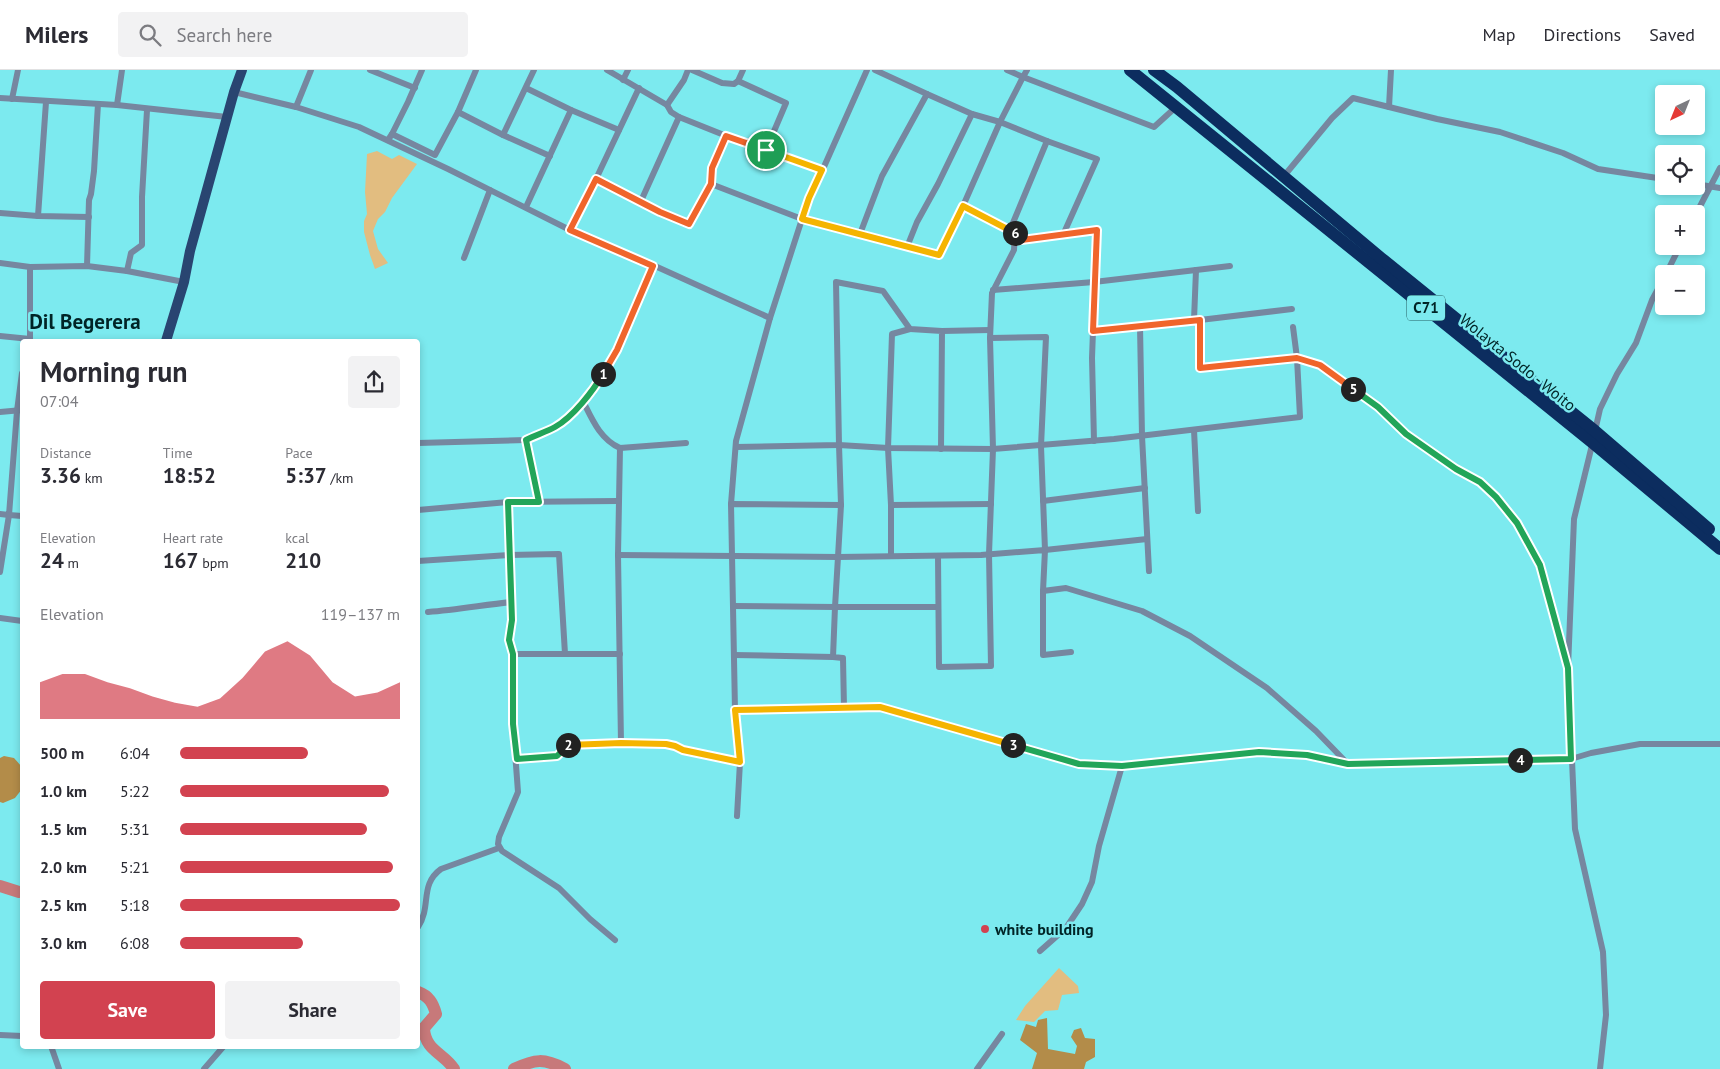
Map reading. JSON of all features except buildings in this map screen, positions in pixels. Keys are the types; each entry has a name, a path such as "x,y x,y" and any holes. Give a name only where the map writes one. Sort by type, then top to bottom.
{"highway":[{"name":"Wolayta Sodo - Woito","path":"1130,70 1720,538"},
{"name":"Wolayta Sodo - Woito","path":"1154,70 1284,176 1594,437 1720,549"},
{"path":"1199,126 1209,114"}],"main road":[{"path":"167,339 184,282 190,251 234,92 242,70"}],"street":[{"path":"12,99 18,70"},
{"path":"117,105 122,70"},
{"path":"296,107 311,70"},
{"path":"370,70 415,88"},
{"path":"390,137 422,70"},
{"path":"234,92 344,121 390,137 435,156 458,112 476,70"},
{"path":"503,135 534,70"},
{"path":"607,70 667,105 671,112 678,117 822,170"},
{"path":"623,80 628,70"},
{"path":"667,105 684,80 688,70"},
{"path":"692,70 722,83 734,84 738,81 743,70"},
{"path":"737,816 740,762 735,710 731,504 736,441 770,318 809,198 867,70"},
{"path":"875,70 972,114 1000,122 1097,159 1063,234"},
{"path":"1007,70 1154,128 1176,107"},
{"path":"711,184 802,219 939,255 1000,122 1027,70"},
{"path":"1389,107 1392,70"},
{"path":"738,81 786,103 766,150"},
{"path":"526,88 619,130"},
{"path":"570,230 640,88"},
{"path":"860,234 882,176 927,94"},
{"path":"0,98 117,105 227,118"},
{"path":"1284,176 1332,118 1353,98 1500,132 1563,153 1598,169 1655,178"},
{"path":"38,216 46,102"},
{"path":"87,266 89,200 94,171 98,104"},
{"path":"127,271 131,253 142,245 142,197 147,110"},
{"path":"526,207 572,110"},
{"path":"458,112 550,156"},
{"path":"907,247 917,222 972,114"},
{"path":"642,201 678,117"},
{"path":"596,179 642,201 660,212 689,224 711,184 712,168 726,136"},
{"path":"390,137 570,230 770,318"},
{"path":"1010,230 1048,141"},
{"path":"1700,205 1720,168"},
{"path":"1705,185 1720,188"},
{"path":"464,258 490,190"},
{"path":"938,556 939,667 991,666 989,554 993,449 990,334 993,290 1014,250 1015,232 963,206"},
{"path":"0,213 89,217"},
{"path":"1014,241 1097,230 1092,358 1094,441"},
{"path":"0,263 30,267 87,266 127,271 184,282"},
{"path":"420,443 526,440 557,426 575,410 596,385 617,350 653,266"},
{"path":"993,290 1094,282 1230,266"},
{"path":"29,339 30,267"},
{"path":"1196,270 1200,368 1297,358 1320,365 1378,407 1406,434 1456,469 1480,482 1496,497 1517,523 1540,565 1568,668"},
{"path":"833,658 841,505 836,282 884,291 910,329"},
{"path":"1600,1069 1606,1015 1603,952 1575,829 1571,759 1568,668 1574,519 1600,409 1617,374 1636,343 1655,294"},
{"path":"1093,331 1292,309"},
{"path":"1140,326 1142,436 1149,571"},
{"path":"736,446 839,445 888,448 993,449 1142,436 1300,417 1297,358 1293,327"},
{"path":"891,556 888,448 892,334 910,329 1046,337 1041,446 1045,550 1043,655 1071,652"},
{"path":"941,448 942,331"},
{"path":"0,336 22,339"},
{"path":"583,401 593,421 610,444 620,448 686,443"},
{"path":"0,412 20,410 0,572"},
{"path":"1194,430 1198,512"},
{"path":"526,440 539,502"},
{"path":"620,448 618,554 621,743"},
{"path":"1043,501 1145,488"},
{"path":"420,510 508,502 618,501"},
{"path":"508,502 512,620 509,640 513,654 513,724 518,792 499,837 498,844 499,848 559,888 590,919 615,940"},
{"path":"731,504 841,505"},
{"path":"891,505 991,504"},
{"path":"0,514 20,516"},
{"path":"618,554 838,557 938,556 1045,550 1147,540"},
{"path":"420,561 559,554 565,654"},
{"path":"1043,591 1066,588 1142,611 1190,636 1267,688 1316,731 1348,764"},
{"path":"428,612 461,610 476,606 511,602"},
{"path":"733,606 938,606"},
{"path":"0,618 20,621"},
{"path":"513,654 620,654"},
{"path":"734,655 843,658 844,708"},
{"path":"735,710 807,707 880,707 1079,764 1122,766 1259,752 1307,755 1348,764 1571,759 1591,753 1640,744 1720,744"},
{"path":"517,759 557,756 569,744 621,743 666,744 683,750 740,762"},
{"path":"1040,950 1066,928 1082,904 1092,882 1099,846 1122,766"},
{"path":"420,923 425,912 428,885 434,874 441,869 499,848"},
{"path":"0,1034 20,1036"},
{"path":"977,1069 1002,1034"},
{"path":"52,1049 59,1069"},
{"path":"204,1069 221,1049"}],"shaded area":[{"path":"377,151 392,159 399,155 417,164 392,198 385,212 378,219 373,231 378,249 388,263 375,269 364,232 364,221 367,214 365,192 367,154"},
{"path":"4,756 14,758 20,765 20,792 15,798 3,803 0,802 0,758"},
{"path":"1059,968 1078,986 1079,993 1062,995 1058,1010 1045,1011 1034,1022 1016,1020 1025,1006"},
{"path":"1047,1018 1048,1049 1075,1054 1077,1046 1071,1037 1074,1030 1081,1028 1085,1038 1095,1039 1095,1057 1086,1062 1084,1069 1032,1069 1037,1053 1020,1040 1026,1024 1036,1027 1038,1020"}],"waterway":[{"path":"0,886 19,892"},
{"path":"420,993 430,1000 436,1014 424,1028 425,1036 431,1047 454,1069"},
{"path":"514,1069 528,1063 540,1061 565,1069"}],"place":[{"name":"white building","path":"985,929"}],"district":[{"name":"Dil Begerera","path":"85,322"}],"route":[{"path":"726,136 766,150 822,170 802,219 939,255 963,206 1015,232 1014,241 1097,230 1093,331 1200,320 1200,368 1297,358 1320,365 1378,407 1406,434 1456,469 1480,482 1496,497 1517,523 1540,565 1568,668 1571,759 1348,764 1307,755 1259,752 1122,766 1079,764 880,707 827,709 807,707 735,710 740,762 683,750 666,744 621,743 569,744 557,756 517,759 513,724 513,654 509,640 512,620 508,502 539,502 526,440 557,426 575,410 596,385 617,350 653,266 570,230 596,179 642,201 660,212 689,224 711,184 712,168 726,136"}]}
